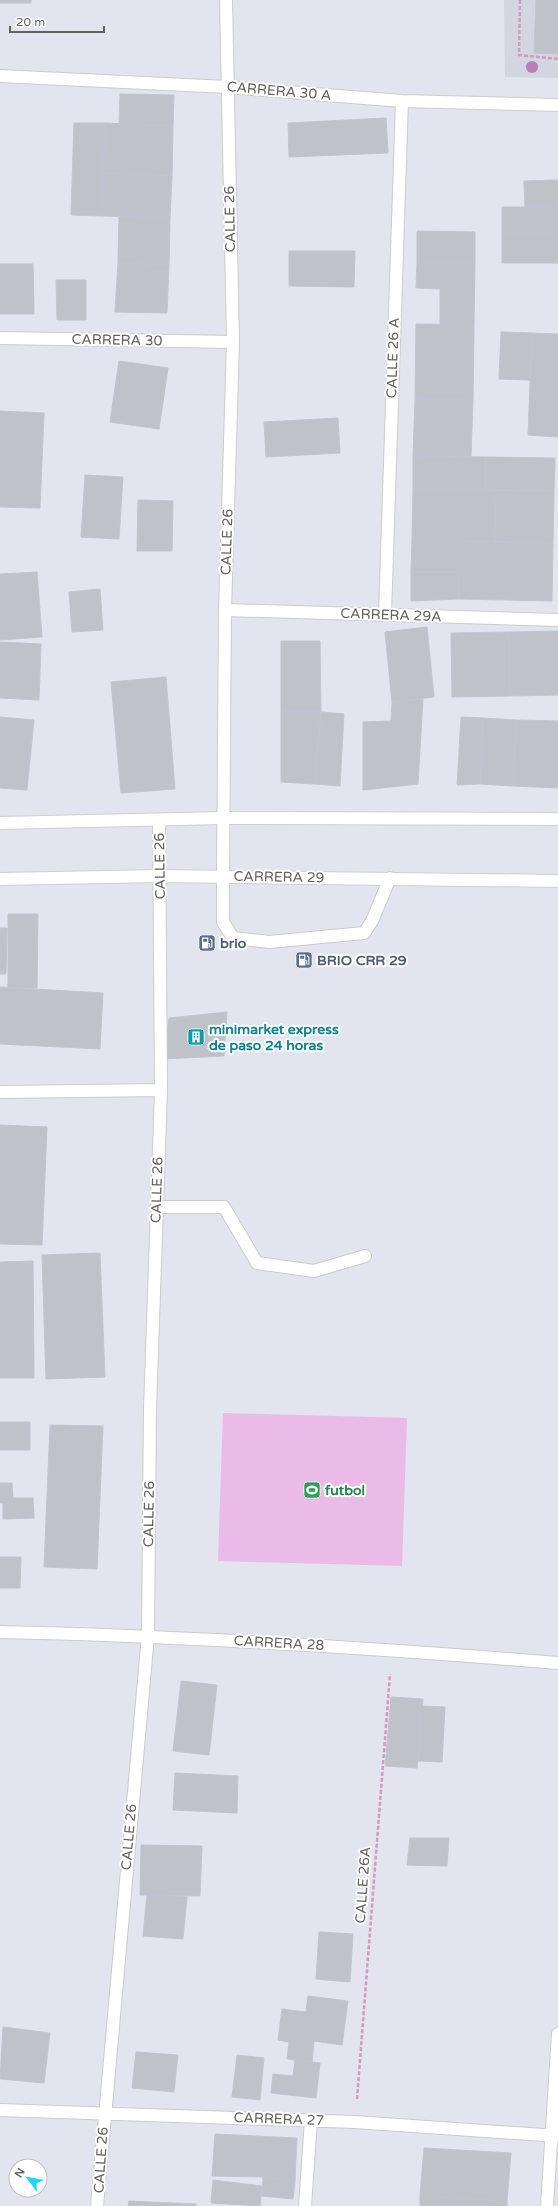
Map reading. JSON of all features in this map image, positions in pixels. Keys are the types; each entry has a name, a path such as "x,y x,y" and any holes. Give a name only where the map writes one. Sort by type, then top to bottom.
{"street":[{"name":"CALLE 26","path":"226,0 233,342 224,610 223,922 233,938 269,942 364,933 372,922 390,878"},
{"name":"CARRERA 30 A","path":"0,76 227,87 402,102 558,105"},
{"name":"CALLE 26 A","path":"385,614 402,102"},
{"name":"CARRERA 30","path":"0,338 233,342"},
{"name":"CARRERA 29A","path":"224,610 558,620"},
{"path":"0,823 223,818 558,819"},
{"name":"CALLE 26","path":"97,2206 104,2114 148,1635 150,1409 161,1090 159,820"},
{"name":"CARRERA 29","path":"0,879 223,876 558,881"},
{"path":"0,1092 161,1090"},
{"path":"157,1207 224,1207 257,1262 314,1271 365,1256"},
{"name":"CARRERA 28","path":"0,1632 148,1635 391,1649 558,1663"},
{"path":"547,2206 555,2136 558,2034"},
{"name":"CARRERA 27","path":"0,2110 355,2122 555,2136"},
{"path":"305,2206 311,2120"}],"path":[{"path":"520,0 519,55 558,59"},
{"name":"CALLE 26A","path":"355,2122 391,1649"}],"shaded area":[{"path":"504,0 558,0 558,78 505,77"},
{"name":"futbol","path":"223,1413 407,1418 402,1566 218,1561"}],"building":[{"path":"0,0 31,0 31,3 0,3"},
{"path":"536,0 558,0 558,54 534,53"},
{"path":"120,94 174,95 173,126 119,124"},
{"path":"386,118 388,153 289,157 288,123"},
{"path":"74,123 105,123 102,216 71,215"},
{"path":"105,123 173,126 172,176 103,173"},
{"path":"103,173 172,176 170,218 102,216"},
{"path":"558,180 558,207 525,207 524,181"},
{"path":"502,207 558,207 558,233 502,234"},
{"path":"119,216 170,218 169,265 118,263"},
{"path":"417,231 475,232 475,263 417,262"},
{"path":"558,233 558,263 502,263 502,234"},
{"path":"289,251 355,251 354,287 289,286"},
{"path":"417,262 475,263 474,325 440,325 440,289 416,288"},
{"path":"118,263 169,265 167,313 115,312"},
{"path":"0,264 33,264 34,314 0,314"},
{"path":"56,280 86,280 86,320 57,320"},
{"path":"416,324 474,325 473,400 415,399"},
{"path":"501,332 532,333 530,380 499,379"},
{"path":"532,333 558,334 558,437 528,435"},
{"path":"119,361 168,368 159,429 110,422"},
{"path":"415,399 473,400 471,457 413,456"},
{"path":"0,411 44,413 40,508 0,507"},
{"path":"338,418 340,453 266,457 264,422"},
{"path":"413,456 486,457 486,490 413,489"},
{"path":"486,457 555,458 554,491 486,490"},
{"path":"85,475 123,477 119,539 81,537"},
{"path":"413,489 496,490 495,542 412,540"},
{"path":"496,490 554,491 553,543 495,542"},
{"path":"138,500 173,501 172,551 137,551"},
{"path":"412,540 553,543 552,601 458,599 459,572 411,572"},
{"path":"37,572 42,637 0,640 0,574"},
{"path":"411,572 459,572 458,599 411,601"},
{"path":"100,589 103,630 72,632 69,592"},
{"path":"427,627 434,697 392,702 385,632"},
{"path":"558,631 558,695 510,696 509,632"},
{"path":"509,632 510,696 452,697 451,633"},
{"path":"281,641 320,641 321,712 281,712"},
{"path":"0,642 41,644 39,700 0,698"},
{"path":"166,677 175,789 121,793 111,682"},
{"path":"423,699 418,784 363,790 363,722 391,721 392,702"},
{"path":"281,712 321,712 315,784 281,782"},
{"path":"321,712 344,714 340,786 315,784"},
{"path":"0,717 34,720 27,790 0,788"},
{"path":"461,717 483,718 480,784 457,785"},
{"path":"483,718 516,720 513,786 480,784"},
{"path":"516,720 558,721 558,788 513,786"},
{"path":"8,914 38,914 37,988 8,988"},
{"path":"0,928 7,928 6,974 0,974"},
{"path":"0,987 103,993 100,1049 0,1044"},
{"name":"minimarket express de paso 24 horas","path":"227,1012 224,1056 163,1059 169,1018"},
{"path":"0,1125 47,1127 42,1245 0,1244"},
{"path":"100,1253 105,1377 46,1379 42,1255"},
{"path":"33,1261 34,1378 0,1378 0,1262"},
{"path":"0,1422 30,1422 30,1450 0,1450"},
{"path":"50,1425 103,1426 97,1569 44,1567"},
{"path":"0,1483 12,1483 13,1498 33,1498 34,1518 3,1519 3,1503 0,1503"},
{"path":"0,1557 21,1557 20,1588 0,1588"},
{"path":"181,1681 217,1685 209,1755 173,1751"},
{"path":"391,1697 423,1699 417,1768 385,1766"},
{"path":"421,1706 445,1707 442,1762 418,1761"},
{"path":"175,1773 238,1776 237,1813 173,1810"},
{"path":"410,1838 449,1838 447,1866 407,1865"},
{"path":"141,1845 202,1846 200,1896 140,1895"},
{"path":"147,1894 187,1897 183,1939 143,1936"},
{"path":"319,1932 353,1934 350,1982 316,1979"},
{"path":"308,1996 348,2001 342,2045 314,2041 312,2062 287,2059 289,2042 278,2040 282,2009 306,2012"},
{"path":"3,2027 50,2033 44,2083 0,2079"},
{"path":"136,2052 178,2055 174,2092 132,2088"},
{"path":"237,2055 264,2058 260,2100 232,2097"},
{"path":"295,2060 320,2063 316,2098 271,2093 273,2074 293,2076"},
{"path":"215,2134 297,2138 295,2181 263,2177 212,2176"},
{"path":"424,2148 511,2153 507,2201 420,2196"},
{"path":"263,2177 295,2181 293,2199 262,2196"},
{"path":"213,2180 262,2186 260,2206 211,2203"},
{"path":"420,2196 507,2201 507,2206 420,2206"},
{"path":"129,2201 196,2204 196,2206 128,2206"}],"place":[{"name":"brio","path":"207,943"},
{"name":"BRIO CRR 29","path":"304,960"},
{"name":"minimarket express de paso 24 horas","path":"196,1037"},
{"name":"futbol","path":"312,1490"}]}
